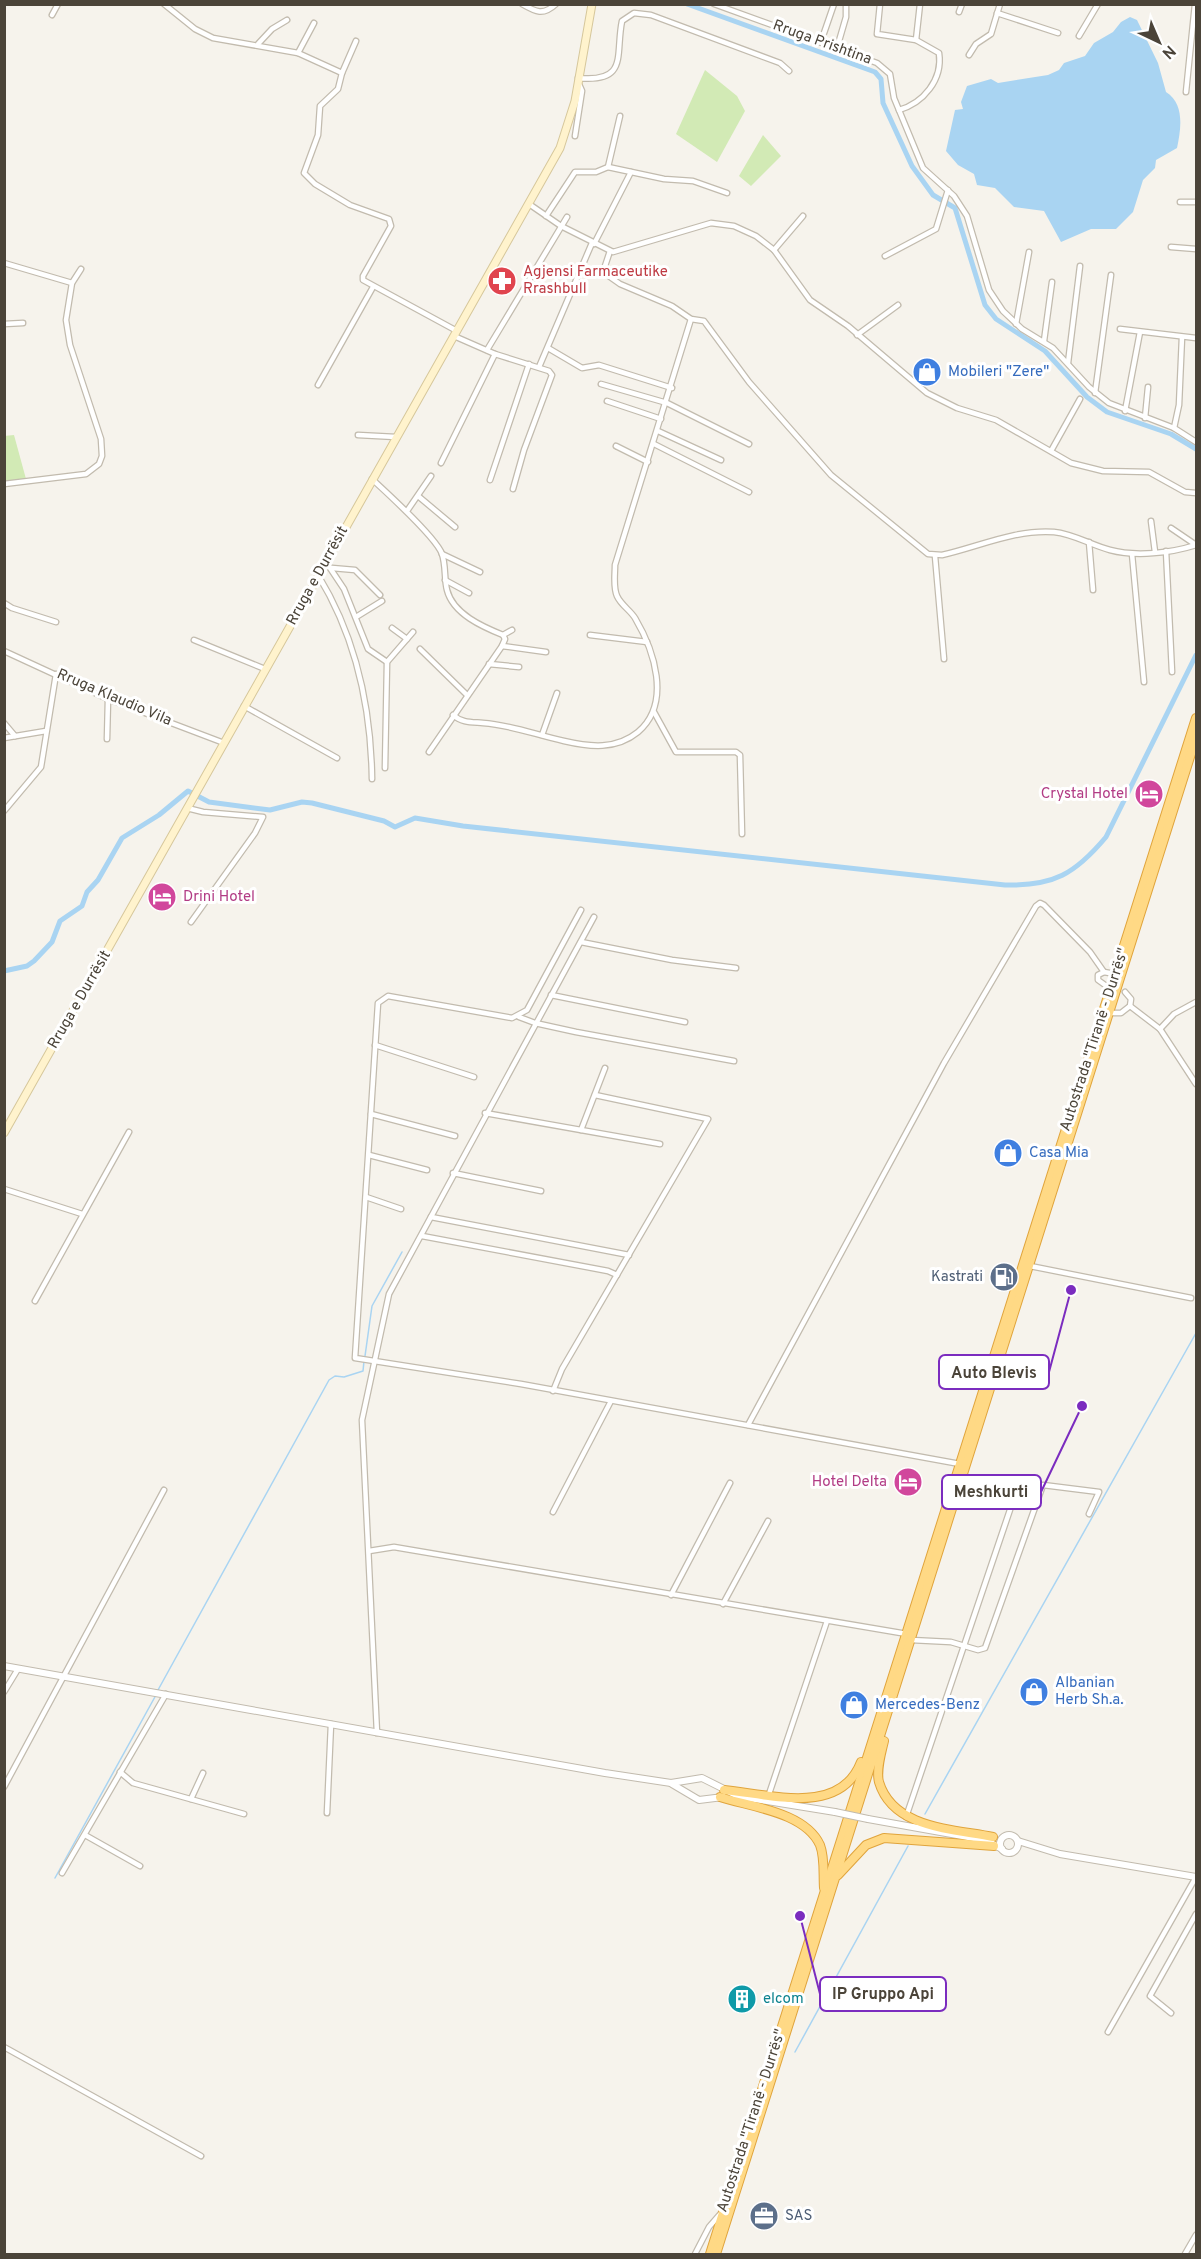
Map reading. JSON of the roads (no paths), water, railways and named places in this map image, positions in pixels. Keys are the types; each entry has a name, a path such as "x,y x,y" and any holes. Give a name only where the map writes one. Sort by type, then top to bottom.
{"highway":[{"name":"Autostrada \"Tiranë - Durrës\"","path":"716,2254 886,1718 960,1464 1197,718"},
{"name":"Autostrada \"Tiranë - Durrës\"","path":"710,2254 716,2224 724,2210 887,1696 909,1637 1030,1266 1197,738"},
{"path":"722,1794 769,1794 817,1798 845,1787 858,1769 887,1696"},
{"path":"886,1718 879,1781 886,1797 906,1817 994,1843"},
{"path":"722,1794 790,1819 810,1831 822,1852 824,1895"},
{"path":"835,1879 866,1845 884,1838 994,1843"}],"main road":[{"name":"Rruga e Durrësit","path":"4,1133 566,136 592,4"}],"street":[{"path":"52,15 58,4"},
{"path":"164,4 187,23 213,38 298,52 342,73"},
{"path":"522,4 548,12 556,4"},
{"name":"Rruga Prishtina","path":"714,4 882,66 890,74 894,98 923,168 948,190 967,216 988,290 1016,324 1044,341 1095,393 1125,411 1174,428 1197,442"},
{"path":"734,11 736,4"},
{"path":"824,33 834,4"},
{"path":"839,41 846,16 846,4"},
{"path":"880,4 878,34 916,40 939,52 939,65 923,98 899,110"},
{"path":"916,40 920,4"},
{"path":"959,12 962,4"},
{"path":"969,55 976,44 991,34 1000,4"},
{"path":"1079,36 1098,4"},
{"path":"1186,92 1195,4"},
{"path":"575,136 582,91 578,80 596,80 613,72 618,64 622,21 634,13 651,15 780,63 789,71"},
{"path":"997,13 1058,33"},
{"path":"258,44 272,29 288,20"},
{"path":"298,52 314,23"},
{"path":"356,41 342,73 338,89 320,106 321,126 304,173 315,184 350,205 389,219 391,225 363,276 363,280 495,354 549,371 552,377 527,441 513,489"},
{"path":"608,167 620,116"},
{"path":"546,216 575,172 596,172 608,167 664,179 693,181 727,193"},
{"path":"539,367 593,244 631,172"},
{"path":"885,256 936,229 948,190"},
{"path":"1180,202 1197,202"},
{"path":"529,204 561,226 610,251 628,249 718,222 748,232 774,250 810,300 857,335 927,393 957,408 996,420 1071,463 1096,470 1157,475 1185,492 1197,493"},
{"path":"774,250 803,216"},
{"path":"487,350 567,217"},
{"path":"1171,247 1197,249"},
{"path":"610,251 605,266 610,277 672,306 691,319 701,319 749,382 831,475 891,522 920,550 935,556 1026,533 1052,532 1069,534 1108,550 1132,554 1197,545 1171,528"},
{"path":"1016,324 1029,252"},
{"path":"4,263 72,283"},
{"path":"1068,363 1080,266"},
{"path":"4,484 86,474 99,464 102,456 101,439 70,345 66,320 72,283 81,269"},
{"path":"1095,393 1111,275"},
{"path":"1044,341 1052,282"},
{"path":"318,385 373,287"},
{"path":"857,335 898,305"},
{"path":"691,319 672,388 617,556 615,575 618,597 634,615 647,642 656,670 654,712 676,752 736,752 740,755 742,834"},
{"path":"4,324 23,323"},
{"path":"1120,329 1197,338"},
{"path":"1125,411 1140,332"},
{"path":"1174,428 1179,405 1182,337"},
{"path":"548,348 582,368 599,365 672,388"},
{"path":"441,462 495,354"},
{"path":"490,480 529,364"},
{"path":"601,384 666,403 748,444"},
{"path":"1145,418 1148,387"},
{"path":"1051,451 1080,399"},
{"path":"607,401 662,419"},
{"path":"658,432 721,460"},
{"path":"358,435 396,437"},
{"path":"654,444 749,492"},
{"path":"616,446 648,462"},
{"path":"407,512 431,476"},
{"path":"372,479 407,512 442,554 480,572"},
{"path":"418,496 455,527"},
{"path":"1151,521 1155,552"},
{"path":"1089,542 1093,590"},
{"path":"1166,551 1172,672"},
{"path":"442,554 450,598 463,614 492,632 503,635 512,630"},
{"path":"1132,554 1144,681"},
{"path":"935,556 944,659"},
{"path":"326,561 332,568 356,617 368,649 387,662"},
{"path":"332,568 355,570 380,595"},
{"path":"318,575 343,624 361,678 371,745 372,779"},
{"path":"445,580 469,592"},
{"path":"356,617 382,601"},
{"path":"4,603 12,608 56,622"},
{"path":"392,628 407,639"},
{"path":"385,768 387,662 413,632"},
{"path":"429,752 502,646 505,639 503,635"},
{"path":"590,635 647,642"},
{"path":"194,640 265,669"},
{"path":"502,646 546,652"},
{"path":"420,649 467,695"},
{"name":"Rruga Klaudio Vila","path":"4,651 108,699 224,743"},
{"path":"489,664 519,667"},
{"path":"4,811 38,772 56,674"},
{"path":"542,735 557,693"},
{"path":"107,739 108,699"},
{"path":"244,706 337,758"},
{"path":"453,715 464,722 511,726 584,745 606,746 632,736 644,726 654,712"},
{"path":"4,723 15,736"},
{"path":"4,738 46,731"},
{"path":"189,805 203,812 263,816 255,833 191,922"},
{"path":"748,1425 891,1158 1036,906 1040,903 1044,905 1067,927 1104,972 1115,974"},
{"path":"519,1017 527,1010 581,910"},
{"path":"377,1733 362,1420 376,1362 385,1305 485,1113 594,917"},
{"path":"581,942 664,958 736,968"},
{"path":"1104,972 1097,978 1105,986"},
{"path":"1110,1013 1121,1013 1130,1006 1131,999 1125,992"},
{"path":"551,995 685,1022"},
{"path":"734,1061 535,1023 519,1017 512,1018 388,996 378,1002 354,1353 356,1359 554,1391 960,1464"},
{"path":"1160,1029 1174,1014 1197,1002"},
{"path":"1130,1006 1160,1029 1197,1083"},
{"path":"375,1045 474,1077"},
{"path":"581,1130 605,1068"},
{"path":"554,1391 557,1377 708,1119 595,1095"},
{"path":"485,1113 660,1144"},
{"path":"371,1114 455,1137"},
{"path":"35,1301 129,1131"},
{"path":"369,1155 428,1170"},
{"path":"453,1173 541,1191"},
{"path":"4,1189 82,1214"},
{"path":"366,1197 401,1209"},
{"path":"431,1217 629,1255"},
{"path":"422,1236 608,1271 617,1275"},
{"path":"1030,1266 1191,1298"},
{"path":"553,1512 611,1401"},
{"path":"670,1595 730,1483"},
{"path":"369,1551 394,1547 930,1639 981,1650 987,1645 1044,1485 1099,1492 1089,1514"},
{"path":"4,1787 164,1490"},
{"path":"906,1817 1014,1498"},
{"path":"723,1604 768,1521"},
{"path":"769,1794 827,1621"},
{"path":"4,1666 64,1679 161,1693 671,1784 699,1800 722,1794 738,1796 868,1818 994,1843 1009,1853 1017,1849 1038,1848"},
{"path":"4,1692 18,1669"},
{"path":"62,1873 120,1772 161,1693"},
{"path":"327,1813 332,1724"},
{"path":"120,1772 133,1783 244,1814"},
{"path":"191,1799 203,1773"},
{"path":"671,1784 705,1779 722,1794"},
{"path":"692,1794 691,1785 694,1780"},
{"path":"707,1798 712,1792 711,1784"},
{"path":"85,1835 140,1866"},
{"path":"994,1843 1006,1835 1015,1836 1018,1841 1038,1848 1196,1877 1108,2031"},
{"path":"994,1843 1001,1841 1006,1835"},
{"path":"1017,1849 1018,1841"},
{"path":"1171,2013 1150,1996 1197,1914"},
{"path":"4,2047 201,2156"},
{"path":"695,2254 716,2224"},
{"path":"1185,2254 1197,2235"}],"water":[{"path":"1130,17 1137,20 1158,63 1166,92 1172,97 1179,110 1180,133 1177,148 1156,160 1155,168 1143,180 1133,212 1116,229 1091,229 1061,242 1044,211 1014,207 995,188 977,185 974,174 958,165 946,151 955,110 963,109 961,102 967,86 991,79 998,83 1048,75 1059,70 1064,63 1085,56 1094,43 1113,32 1121,22"}],"waterway":[{"path":"687,4 875,72 881,79 883,103 912,166 933,195 955,208 985,305 996,319 1045,351 1087,397 1107,412 1171,434 1196,449"},
{"path":"4,971 27,966 34,961 52,942 60,921 82,906 87,892 98,880 122,838 159,815 188,791 209,802 270,810 302,802 312,803 384,821 395,827 415,818 463,826 1005,885 1022,885 1050,880 1073,869 1106,837 1196,655"},
{"path":"365,1356 372,1306 402,1252"},
{"path":"925,1814 1196,1333"},
{"path":"158,1690 329,1380 335,1376 344,1377 363,1371 364,1361"},
{"path":"55,1878 156,1695"},
{"path":"795,2052 908,1846"}],"place":[{"name":"Agjensi Farmaceutike Rrashbull","path":"502,281"},
{"name":"Mobileri \"Zere\"","path":"927,372"},
{"name":"Crystal Hotel","path":"1149,794"},
{"name":"Drini Hotel","path":"162,897"},
{"name":"Casa Mia","path":"1008,1153"},
{"name":"Kastrati","path":"1004,1277"},
{"name":"Auto Blevis","path":"1071,1290"},
{"name":"Meshkurti","path":"1082,1406"},
{"name":"Hotel Delta","path":"908,1482"},
{"name":"Albanian Herb Sh.a.","path":"1034,1692"},
{"name":"Mercedes-Benz","path":"854,1705"},
{"name":"IP Gruppo Api","path":"800,1916"},
{"name":"elcom","path":"742,1999"},
{"name":"SAS","path":"764,2216"}]}
